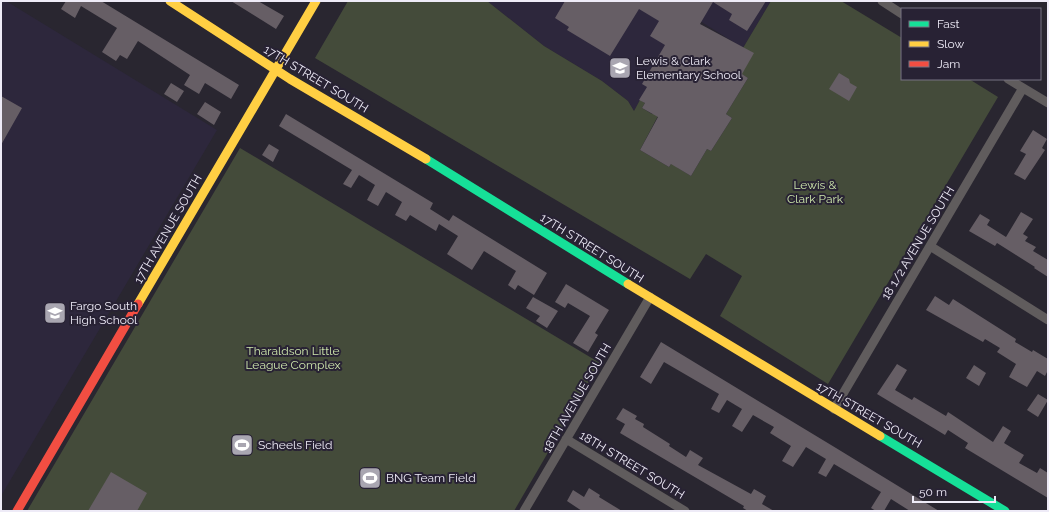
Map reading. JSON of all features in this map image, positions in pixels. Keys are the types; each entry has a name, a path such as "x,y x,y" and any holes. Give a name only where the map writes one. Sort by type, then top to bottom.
{"street":[{"name":"17TH STREET SOUTH","path":"170,1 275,70 376,128 650,297 1005,511"},
{"name":"17TH AVENUE SOUTH","path":"17,511 316,1"},
{"path":"882,1 901,13"},
{"path":"1010,80 1048,103"},
{"name":"18 1/2 AVENUE SOUTH","path":"834,409 1023,88"},
{"path":"930,246 1048,320"},
{"name":"18TH AVENUE SOUTH","path":"524,511 650,297"},
{"name":"18TH STREET SOUTH","path":"566,439 685,511"}],"shaded area":[{"name":"Fargo South High School","path":"1,1 6,1 217,130 1,496"},
{"name":"Lewis & Clark Elementary School","path":"487,1 771,1 743,48 692,16 634,111 628,101 602,81 544,46"}],"green space":[{"name":"Lewis & Clark Park","path":"348,1 487,1 544,46 602,81 628,101 634,111 640,100 645,103 642,108 652,114 659,114 640,150 669,167 673,161 678,168 691,176 707,149 711,151 732,118 726,114 748,78 740,73 743,48 771,1 841,1 901,37 901,80 971,80 998,97 828,384 720,316 742,276 706,254 690,279 315,58"},
{"name":"Tharaldson Little League Complex","path":"240,148 600,363 514,511 27,511"}],"building":[{"path":"66,1 101,1 239,85 231,99 205,83 199,94 184,85 190,75 138,41 127,59 120,55 116,61 102,52 117,28 81,6 75,18 61,9"},
{"path":"231,1 258,1 284,16 276,29"},
{"path":"565,1 766,1 747,31 729,20 732,14 713,2 700,24 754,53 742,74 748,78 726,114 732,118 711,151 707,149 691,176 671,164 669,167 640,150 658,117 642,108 645,103 639,100 647,87 642,84 665,45 650,36 659,21 639,9 610,56 567,30 569,27 555,18"},
{"path":"839,73 849,79 850,83 857,87 849,101 829,89"},
{"path":"171,83 184,91 177,102 164,94"},
{"path":"1,96 22,108 1,145"},
{"path":"205,102 221,112 214,125 197,114"},
{"path":"286,114 433,203 430,209 449,221 453,215 547,273 534,295 518,285 515,290 508,285 516,271 484,251 472,270 447,254 458,236 439,224 436,231 410,215 406,221 395,215 402,202 386,192 378,206 367,200 375,185 359,175 351,188 343,184 352,170 279,126"},
{"path":"1033,130 1047,139 1042,148 1045,150 1025,180 1014,174 1026,154 1020,151"},
{"path":"269,144 279,150 273,162 262,155"},
{"path":"1021,212 1033,219 1023,234 1028,237 1025,241 1036,247 1033,251 1048,260 1048,277 997,243 995,246 969,231 980,214 990,220 987,225 1006,237"},
{"path":"566,284 609,310 595,333 598,335 588,352 573,343 590,316 568,303 565,308 555,302"},
{"path":"935,296 949,305 953,299 1016,339 1015,342 1048,359 1048,370 1045,376 1037,371 1027,387 1009,377 1016,364 997,352 1000,348 985,339 983,342 926,310"},
{"path":"533,297 558,311 547,328 536,321 540,316 526,308"},
{"path":"661,342 939,511 910,511 891,499 884,511 876,511 871,508 881,492 834,464 826,477 818,473 826,459 806,447 793,467 782,461 791,446 770,433 774,427 753,415 742,432 732,426 742,409 727,400 719,413 711,409 719,394 664,362 651,384 640,377"},
{"path":"897,364 907,370 895,390 912,400 914,397 946,416 948,412 993,442 1003,426 1011,431 1004,443 1024,455 1019,463 1037,473 1040,468 1048,473 1048,498 965,448 968,443 948,430 945,435 877,394"},
{"path":"974,365 986,373 979,386 966,378"},
{"path":"1038,394 1048,400 1038,417 1027,410"},
{"path":"623,408 637,416 635,419 644,424 643,427 670,444 669,446 686,457 690,450 703,458 698,465 751,494 754,489 766,496 762,504 774,511 748,511 743,508 744,506 620,433 625,424 616,419"},
{"path":"111,472 147,493 137,511 88,511"},
{"path":"589,488 600,495 599,497 622,511 582,511 567,501 573,490 584,497"}],"traffic: fast":[{"path":"426,159 628,284"},
{"path":"880,436 1005,511"}],"traffic: slow":[{"path":"170,1 290,79 426,159"},
{"path":"138,304 316,1"},
{"path":"628,284 880,436"}],"traffic: jam":[{"path":"17,511 138,304"}],"place":[{"name":"Lewis & Clark Elementary School","path":"620,68"},
{"name":"Fargo South High School","path":"55,313"},
{"name":"Scheels Field","path":"242,445"},
{"name":"BNG Team Field","path":"370,478"}]}
